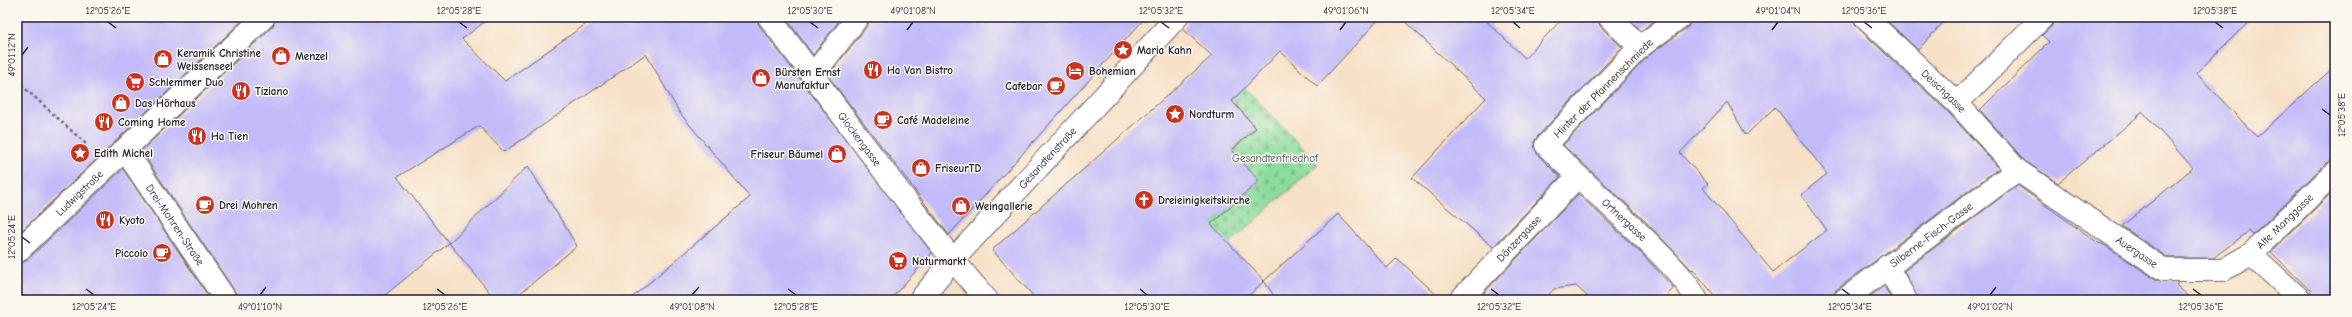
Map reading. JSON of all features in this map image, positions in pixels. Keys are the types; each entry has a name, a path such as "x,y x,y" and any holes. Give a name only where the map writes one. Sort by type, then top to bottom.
{"street":[{"name":"Ludwigstraße","path":"17,252 264,17"},
{"name":"Glockengasse","path":"769,17 953,260 987,300"},
{"path":"813,75 858,17"},
{"name":"Gesandtenstraße","path":"920,300 953,260 1176,17"},
{"path":"1609,17 1640,47"},
{"name":"Hinter der Pfannenschmiede","path":"1546,145 1640,47 1680,17"},
{"name":"Deischgasse","path":"1865,17 1957,103 2017,170"},
{"path":"1957,103 2043,17"},
{"name":"Ortnergasse","path":"1546,145 1577,177 1626,220 1686,281 1697,300"},
{"name":"Drei-Mohren-Straße","path":"117,157 226,300"},
{"name":"Auergasse","path":"2017,170 2164,270 2223,270 2251,254"},
{"name":"Silberne-Fisch-Gasse","path":"1844,300 1887,266 2017,170"},
{"name":"Alte Manggasse","path":"2251,254 2335,172"},
{"name":"Dänzergasse","path":"1460,300 1577,177"},
{"path":"2251,254 2301,300"},
{"path":"1887,266 1906,300"}],"path":[{"path":"17,81 117,157"}],"green space":[{"name":"Gesandtenfriedhof","path":"1245,88 1318,164 1167,300 1124,300 1259,182 1232,150 1256,128 1229,97"}],"building":[{"path":"17,17 246,17 17,235"},
{"path":"276,17 491,17 462,39 505,81 596,17 757,17 759,25 932,253 890,300 629,300 750,197 679,112 646,54 504,152 479,126 397,177 449,243 379,300 238,300 236,293 141,151 273,26"},
{"path":"785,17 842,17 813,55"},
{"path":"870,17 1146,17 949,235 828,76 868,25"},
{"name":"Dreieinigkeitskirche","path":"1189,17 1381,17 1317,86 1280,51 1232,101 1256,128 1232,150 1259,181 1211,224 1264,281 1244,300 1037,300 992,250 1212,56 1183,29"},
{"path":"1400,17 1482,17 1525,58 1564,17 1597,17 1600,26 1622,47 1537,137 1534,142 1537,154 1560,177 1493,247 1412,178 1486,98"},
{"path":"1627,17 1659,17 1641,31"},
{"path":"1692,17 1853,17 1856,26 1948,112 1999,168 1836,290 1832,300 1718,300 1693,269 1692,270 1646,222 1563,145 1648,56 1688,27","holes":["1727,102 1746,135 1775,107 1827,174 1801,195 1827,230 1773,272 1703,188 1708,184 1680,153"]},
{"path":"1883,17 1948,17 1918,50"},
{"path":"2055,17 2254,17 2196,73 2257,137 2335,66 2335,160 2326,163 2253,235 2249,231 2213,258 2168,258 2122,226 2193,168 2143,112 2058,183 2025,161 1980,110 2049,42 2042,35 2052,26"},
{"path":"528,166 577,246 512,300 496,300 449,243"},
{"path":"123,169 211,300 17,300 17,264 26,261"},
{"path":"2017,185 2100,244 2101,243 2157,280 2179,282 2176,285 2193,300 1918,300 1904,271"},
{"path":"2335,189 2335,300 2320,300 2271,252"},
{"path":"1578,194 1641,253 1674,288 1662,300 1591,300 1576,286 1554,289 1544,300 1477,300"},
{"path":"1338,214 1387,268 1397,258 1442,300 1277,300 1264,281"},
{"path":"1884,286 1892,300 1865,300"}],"place":[{"name":"Maria Kahn","path":"1123,50"},
{"name":"Menzel","path":"281,56"},
{"name":"Keramik Christine Weissenseel","path":"163,59"},
{"name":"Ha Van Bistro","path":"873,70"},
{"name":"Bohemian","path":"1075,71"},
{"name":"Bürsten Ernst Manufaktur","path":"761,78"},
{"name":"Schlemmer Duo","path":"135,82"},
{"name":"Cafebar","path":"1056,86"},
{"name":"Tiziano","path":"241,91"},
{"name":"Das Hörhaus","path":"121,103"},
{"name":"Nordturm","path":"1175,114"},
{"name":"Café Madeleine","path":"883,120"},
{"name":"Coming Home","path":"104,122"},
{"name":"Ha Tien","path":"197,136"},
{"name":"Edith Michel","path":"80,153"},
{"name":"Friseur Bäumel","path":"837,154"},
{"name":"FriseurTD","path":"921,168"},
{"name":"Dreieinigkeitskirche","path":"1144,200"},
{"name":"Drei Mohren","path":"205,205"},
{"name":"Weingallerie","path":"961,206"},
{"name":"Kyoto","path":"105,220"},
{"name":"Piccolo","path":"162,253"},
{"name":"Naturmarkt","path":"898,261"}]}
